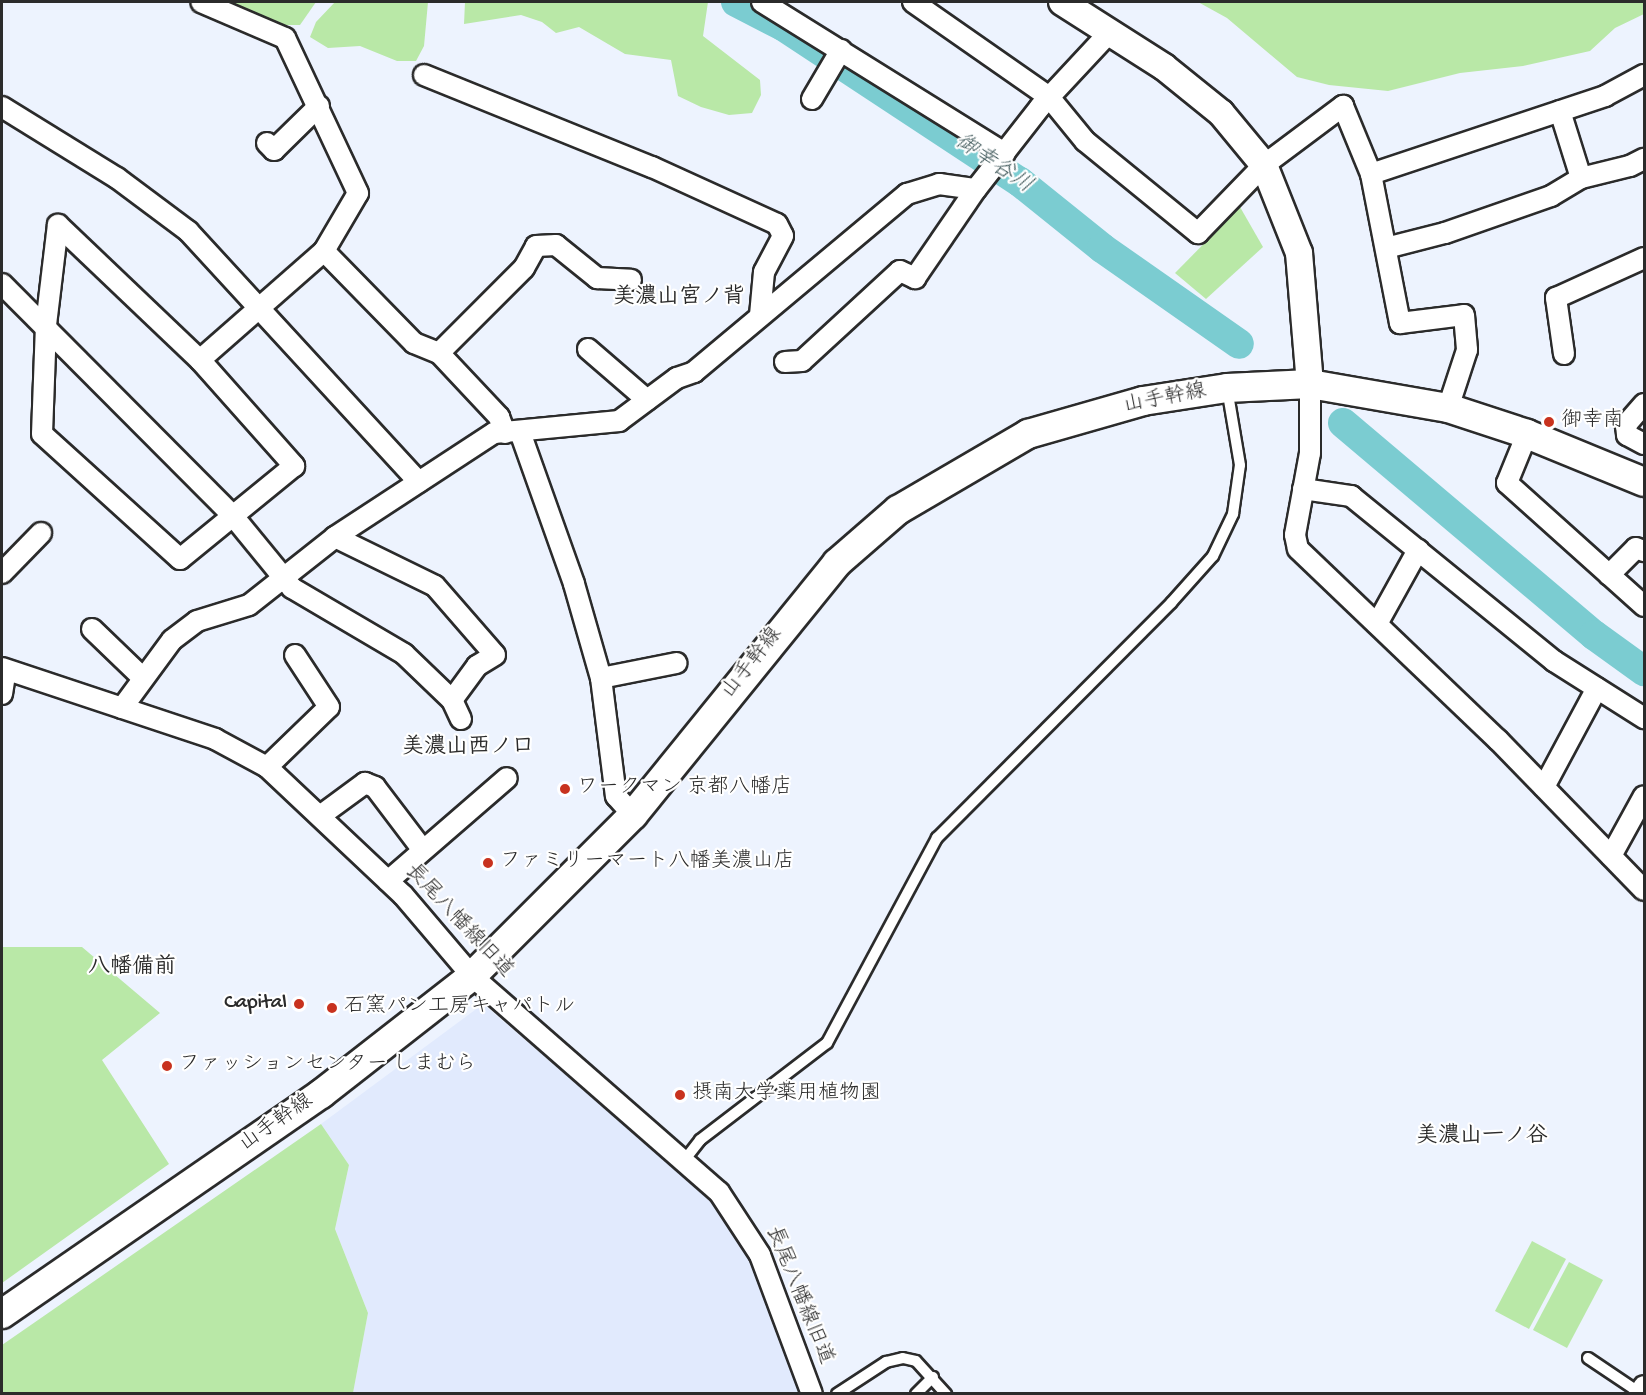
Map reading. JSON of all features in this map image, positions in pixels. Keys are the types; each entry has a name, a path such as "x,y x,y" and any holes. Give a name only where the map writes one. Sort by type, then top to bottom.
{"main road":[{"name":"山手幹線","path":"2,1314 330,1087 472,976 633,816 837,563 898,510 1028,434 1143,401 1227,388 1310,384 1448,408 1527,434 1644,482"}],"street":[{"path":"200,360 324,251 357,194 320,106 285,38 201,2"},
{"path":"762,2 992,169"},
{"path":"913,2 1049,98 1085,141 1198,233 1264,165 1343,106 1371,174 1400,324 1464,315 1467,350 1448,408"},
{"path":"1062,2 1164,67 1221,113 1264,165 1299,253 1310,384 1310,453 1295,535 1299,549 1544,787 1644,890"},
{"path":"785,362 802,361 900,271 915,278 992,169 1049,98 1110,32"},
{"path":"812,99 836,57"},
{"path":"424,75 652,166 777,224 783,236 764,272 760,315"},
{"path":"1371,174 1605,96 1644,75"},
{"path":"267,143 274,150 320,106"},
{"path":"2,107 117,178 188,231 419,482"},
{"path":"1560,111 1581,178"},
{"path":"1386,248 1445,233 1551,196 1581,178 1630,166 1644,159"},
{"path":"122,708 172,640 197,621 249,605 335,537 494,433 620,421 677,378 694,372 907,194 992,169"},
{"path":"58,225 200,360 294,466 180,559 42,434 46,325 58,225"},
{"path":"439,353 524,268 536,246 556,245 597,278 632,280"},
{"path":"324,251 414,344 439,353 513,432 574,584 601,678 616,796 633,816"},
{"path":"1564,354 1556,298 1644,258"},
{"path":"2,284 46,325 233,516 301,594 404,654 452,700 461,719"},
{"path":"588,349 647,400"},
{"path":"1644,404 1626,425 1627,435 1644,444"},
{"path":"1527,434 1507,483 1644,606"},
{"path":"1303,489 1351,496 1554,661 1644,718"},
{"path":"2,573 40,533"},
{"path":"335,537 435,586 495,655 477,666 452,700"},
{"path":"1609,575 1636,548 1644,551"},
{"path":"1377,624 1418,550"},
{"path":"92,629 143,678"},
{"path":"267,767 329,706 295,655"},
{"path":"601,678 677,663"},
{"path":"2,694 4,669"},
{"name":"長尾八幡線旧道","path":"4,669 215,739 267,767 388,881 472,976 719,1192 748,1232 812,1394"},
{"path":"1544,787 1597,688"},
{"path":"388,881 422,849 507,778"},
{"path":"320,816 365,783 375,787 422,849"},
{"path":"1611,856 1644,796"},
{"path":"1640,1393 1644,1386"}],"lane":[{"path":"683,1162 700,1140 827,1043 937,838 1171,603 1213,556 1233,514 1240,465 1227,388"},
{"path":"837,1394 886,1362 903,1358 916,1361 933,1377 946,1394"},
{"path":"1588,1358 1640,1393"},
{"path":"916,1394 933,1377"}],"shaded area":[{"path":"483,1004 702,1192 732,1227 753,1262 808,1393 353,1393 368,1313 335,1229 349,1165 321,1124"}],"green space":[{"path":"230,2 316,2 300,25 282,25 247,13"},
{"path":"335,2 428,2 424,46 416,61 397,61 360,46 328,48 310,37 316,22"},
{"path":"465,2 708,2 703,36 760,80 761,95 752,113 729,115 701,107 678,96 671,60 625,54 579,27 556,33 542,22 521,15 464,24"},
{"path":"1198,2 1644,2 1644,14 1615,28 1590,51 1523,66 1460,73 1388,91 1329,85 1297,77 1227,18"},
{"path":"1240,207 1263,247 1206,299 1175,273"},
{"path":"2,947 82,947 160,1013 102,1060 169,1164 2,1283"},
{"path":"321,1124 349,1165 335,1229 368,1313 353,1393 2,1393 2,1345"},
{"path":"1532,1241 1566,1259 1529,1329 1495,1311"},
{"path":"1569,1262 1603,1280 1567,1348 1533,1330"}],"waterway":[{"name":"御幸谷川","path":"736,2 783,26 1020,182 1102,248 1239,344"},
{"path":"1343,423 1594,635 1644,671"}],"place":[{"name":"御幸南","path":"1549,422"},
{"name":"ワークマン 京都八幡店","path":"565,789"},
{"name":"ファミリーマート八幡美濃山店","path":"488,863"},
{"name":"Capital","path":"299,1004"},
{"name":"石窯パン工房キャパトル","path":"332,1008"},
{"name":"ファッションセンター しまむら","path":"167,1066"},
{"name":"摂南大学薬用植物園","path":"680,1095"}],"district":[{"name":"美濃山宮ノ背","path":"679,299"},
{"name":"美濃山西ノ口","path":"468,749"},
{"name":"八幡備前","path":"132,969"},
{"name":"美濃山一ノ谷","path":"1482,1138"}]}
